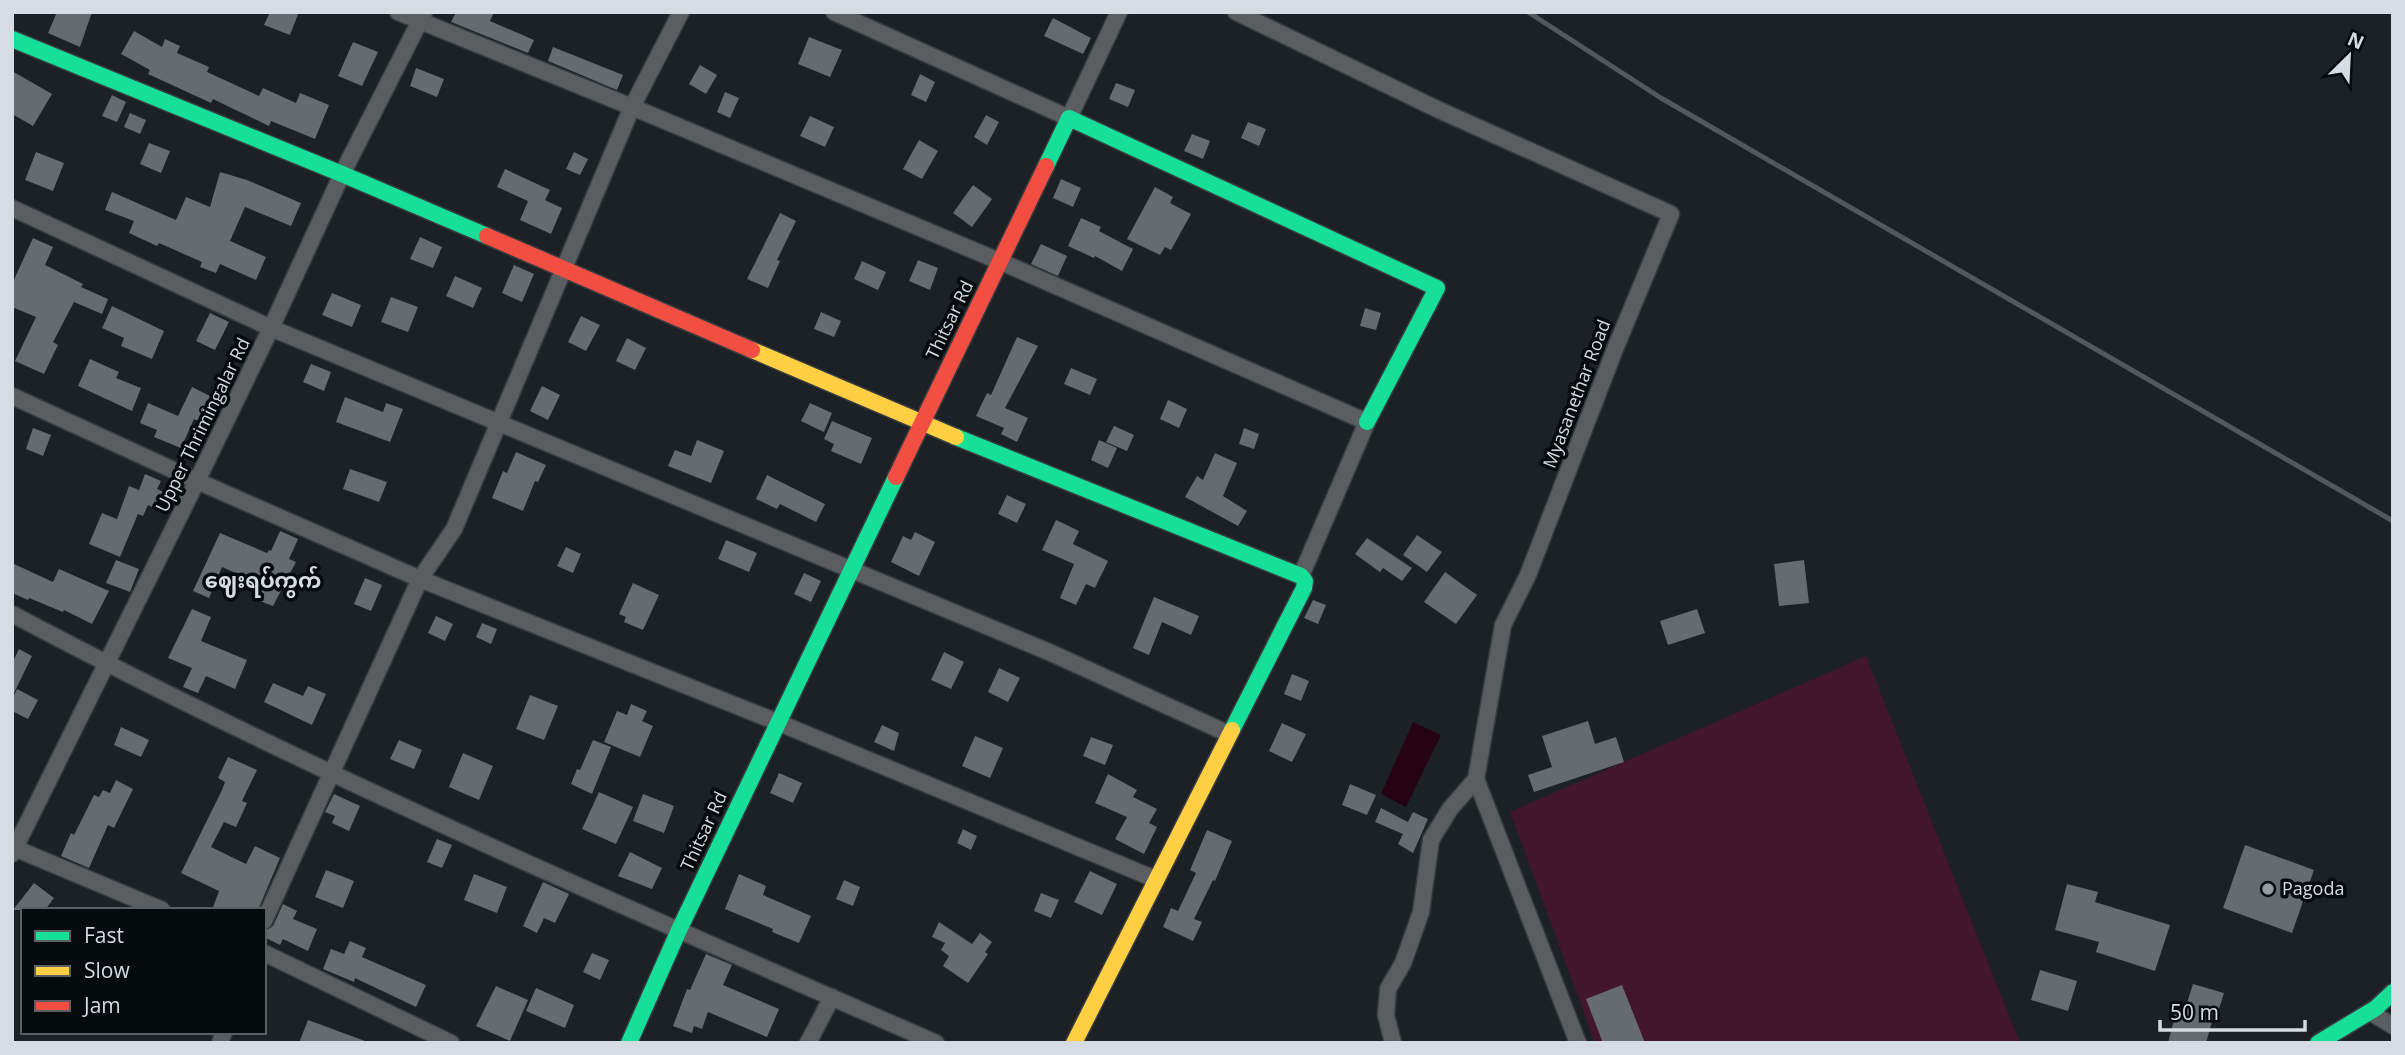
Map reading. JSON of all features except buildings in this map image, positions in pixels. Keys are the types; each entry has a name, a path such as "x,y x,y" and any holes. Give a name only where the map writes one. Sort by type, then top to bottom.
{"main road":[{"path":"12,39 342,174 921,423 1301,576 1304,588 1074,1043"},
{"name":"Thitsar Rd","path":"629,1043 777,723 1069,118"},
{"path":"1069,118 1437,288 1367,422"},
{"path":"2318,1043 2370,1012 2393,992"}],"street":[{"path":"398,12 422,17 999,261 1367,422 1301,576"},
{"path":"266,917 420,579 454,529 632,107 681,12"},
{"path":"834,12 1069,118 1119,12"},
{"name":"Myasanethar Road","path":"1236,12 1439,110 1671,214 1615,349 1528,575 1503,625 1476,779"},
{"name":"Upper Thrimingalar Rd","path":"13,850 197,481 342,174 422,17"},
{"path":"12,208 271,328 1049,652 1229,734"},
{"path":"12,396 420,579 1155,879"},
{"path":"12,614 107,664 331,773 936,1043"},
{"path":"1393,1043 1386,1015 1388,989 1404,963 1421,912 1430,840 1450,809 1476,779 1577,1043"},
{"path":"13,850 157,908"},
{"path":"266,954 451,1043"},
{"path":"808,1043 832,997"},
{"path":"2370,1012 2393,1026"}],"shaded area":[{"path":"1866,656 2020,1043 1595,1043 1510,812"},
{"path":"1413,722 1441,735 1406,807 1381,794"}],"railway":[{"path":"1528,12 1661,98 2393,521"}],"traffic: fast":[{"path":"12,39 487,236"},
{"path":"1046,166 1069,118 1437,288 1367,422"},
{"path":"956,437 1301,576 1305,581 1304,588 1232,730"},
{"path":"629,1043 679,930 896,477"},
{"path":"2318,1043 2376,1008 2393,992"}],"traffic: slow":[{"path":"752,350 956,437"},
{"path":"1074,1043 1232,730"}],"traffic: jam":[{"path":"896,477 1046,166"},
{"path":"487,236 752,350"}],"place":[{"name":"Pagoda","path":"2268,889"}],"district":[{"name":"ဈေးရပ်ကွက်","path":"263,581"}]}
